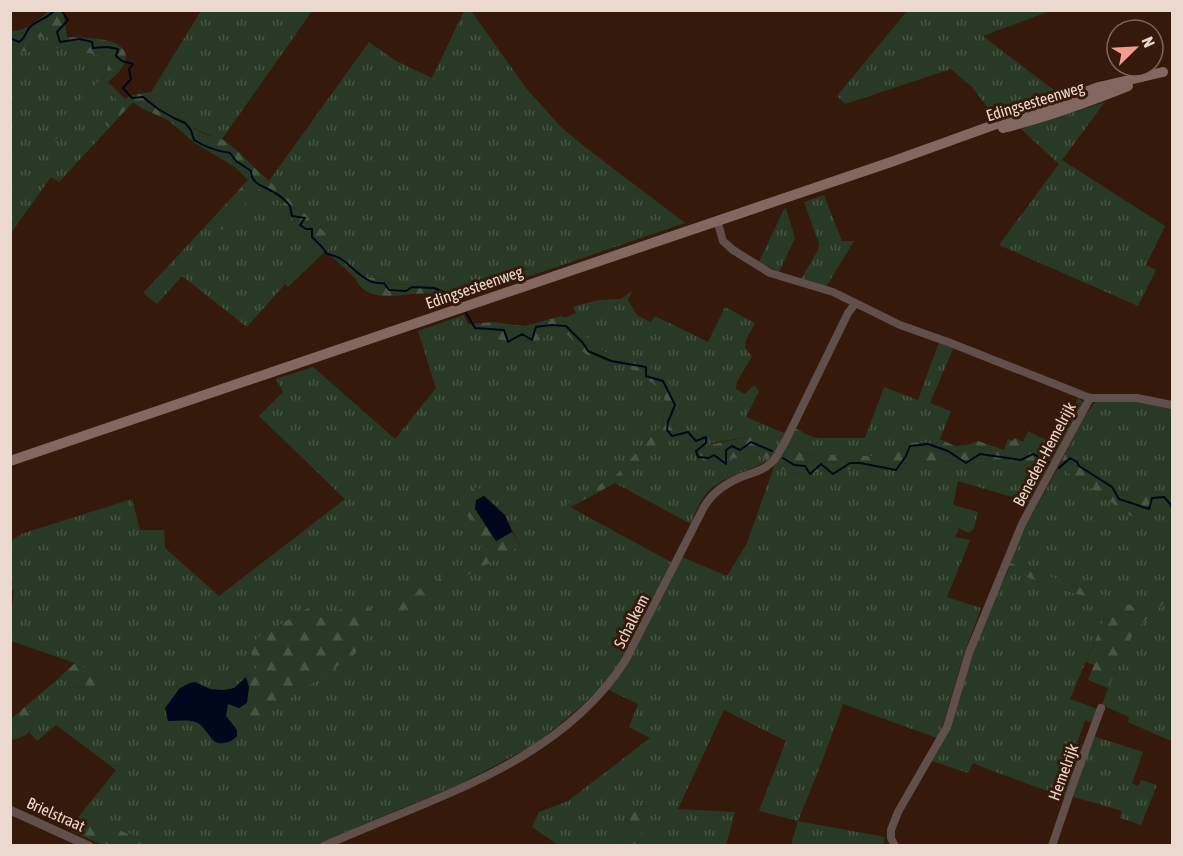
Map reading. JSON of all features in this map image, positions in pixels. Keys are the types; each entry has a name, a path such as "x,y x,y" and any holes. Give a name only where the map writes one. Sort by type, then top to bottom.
{"main road":[{"name":"Edingsesteenweg","path":"10,461 948,142 1099,87 1168,70"}],"street":[{"name":"Beneden-Hemelrijk","path":"717,220 723,241 733,250 770,273 833,292 900,325 942,339 1090,398 1023,524 969,653 947,727 898,812 891,830 891,838 895,846"},
{"name":"Schalkem","path":"324,846 467,786 538,746 590,705 625,661 710,497 717,489 764,469 774,461 848,313 855,304"},
{"path":"1090,398 1137,398 1173,405"},
{"name":"Hemelrijk","path":"1052,846 1101,708"},
{"name":"Brielstraat","path":"10,810 89,846"}],"green space":[{"path":"50,10 63,11 67,37 101,39 110,41 123,49 126,56 125,63 108,82 125,99 132,95 151,92 173,105 178,115 192,127 223,140 234,148 335,242 288,287 283,282 312,252 313,247 310,239 283,205 268,191 258,189 222,230 211,220 248,180 235,167 195,143 168,120 133,102 109,128 103,121 119,102 104,87 47,149 40,141 106,74 109,62 105,56 53,47 52,37 33,37 33,52 11,51 11,31 27,27"},
{"path":"201,11 312,11 222,139 208,135 186,123 173,105 151,92"},
{"path":"464,11 471,11 526,88 561,127 685,223 466,298 456,296 456,292 426,282 416,287 407,284 394,285 385,279 364,277 356,279 326,251 335,242 269,181 369,42 396,61 432,78"},
{"path":"907,11 1050,11 983,36 1055,91 1055,96 993,117 972,87 951,69 845,104 837,96"},
{"path":"33,37 52,37 54,47 105,56 110,62 106,74 40,141 47,149 104,87 120,103 103,121 109,128 59,182 51,177 11,233 11,51 33,52"},
{"path":"1105,102 1062,160 1165,226 1146,265 1156,270 1138,306 999,245 1059,164 1021,129"},
{"path":"258,189 268,191 283,205 310,239 313,247 312,252 283,282 285,284 247,327 182,276 157,304 143,293 211,220 222,230"},
{"path":"824,195 842,241 854,241 826,287 801,279 818,250 819,244 804,202"},
{"path":"786,208 795,238 779,272 759,262"},
{"path":"364,277 385,279 394,285 407,284 416,287 426,282 440,282 452,288 456,296 450,301 431,294 389,296 369,293 356,279"},
{"path":"632,291 628,300 637,315 651,322 655,316 708,342 725,307 755,323 746,340 745,348 752,356 737,382 736,389 745,394 754,385 759,391 746,417 786,434 779,446 765,438 753,436 711,443 717,460 758,455 768,460 719,482 701,501 691,524 615,483 666,434 677,440 684,430 672,424 679,410 640,360 615,356 601,350 564,318 576,313 573,307 598,300 621,299"},
{"path":"464,315 471,331 513,342 537,341 558,329 569,335 584,353 628,367 655,384 664,396 663,424 615,476 566,505 671,562 622,661 601,687 579,708 532,746 454,787 318,845 157,845 80,815 116,770 56,725 37,741 29,732 34,721 26,706 59,678 80,688 91,690 110,679 75,663 11,641 11,610 14,591 11,588 11,541 21,534 132,499 140,530 164,530 165,548 219,596 345,499 259,416 283,392 276,379 313,367 395,439 436,388 418,331","holes":["478,487 484,496 505,515 520,546 385,607 491,552 458,501"]},
{"path":"562,316 602,351 615,356 640,360 660,373 679,398 679,410 672,424 685,430 677,440 666,435 615,483 569,508 566,505 577,497 615,476 663,424 665,406 664,396 654,384 628,367 600,361 584,353 569,336 558,329 537,341 521,343 504,341 470,331 468,324 493,322 524,326"},
{"path":"939,342 953,349 930,403 951,411 936,444 920,444 891,456 878,457 821,455 796,451 806,434 816,438 865,438 884,387 918,400"},
{"path":"1078,397 1083,402 1083,407 1049,465 1013,464 1013,459 930,461 790,474 775,464 795,428 806,434 796,451 820,455 883,456 906,449 908,443 936,444 940,439 955,446 978,441 1004,450 1008,439 1013,441 1015,438 1023,442 1028,431 1053,444 1061,429 1064,430"},
{"path":"1130,400 1172,408 1172,494 1147,491 1134,497 1126,496 1066,452 1084,417 1096,401"},
{"path":"753,436 765,438 779,446 768,460 758,455 707,462 702,460 700,454 703,446"},
{"path":"1066,452 1126,496 1134,497 1147,491 1172,494 1172,508 1165,508 1141,523 1059,466"},
{"path":"1014,459 1013,464 1049,465 1029,502 958,481 953,505 978,512 974,528 969,533 959,528 955,537 970,540 947,597 981,608 937,738 843,704 798,821 759,811 786,741 724,710 678,809 735,812 726,845 637,845 651,807 635,806 619,845 558,845 532,827 539,812 568,801 650,738 629,727 638,704 608,688 682,557 727,576 747,543 775,464 790,474 930,461"},
{"path":"1059,466 1141,523 1165,508 1172,508 1172,577 1147,607 1142,609 1010,563 1024,529"},
{"path":"478,486 484,496 476,500 496,541 512,532 520,546 391,617 385,607 491,552 457,500"},
{"path":"1010,563 1142,609 1147,607 1172,577 1172,592 1164,603 1135,630 1108,688 1088,680 1094,665 1086,662 1110,605 1008,571"},
{"path":"1008,571 1110,605 1070,699 1097,709 1091,722 1085,720 1077,743 1084,746 1065,798 973,763 968,773 932,761 955,711 981,628"},
{"path":"1172,592 1171,741 1128,722 1129,717 1102,705 1135,630 1164,603"},
{"path":"367,603 371,612 356,635 356,653 265,716 249,723 238,722 228,710 227,703 239,708 249,687 246,677 259,666 249,650 257,638 315,604 332,612"},
{"path":"75,663 111,679 98,689 87,691 59,678"},
{"path":"26,706 34,721 31,729 26,735 11,740 11,719"},
{"path":"1093,736 1143,752 1132,783 1138,786 1141,780 1157,785 1141,825 1120,818 1122,811 1071,796"},
{"path":"635,806 652,807 637,845 619,845"},
{"path":"80,815 157,845 103,845 71,831"},
{"path":"798,821 885,837 883,845 791,845"}],"water":[{"path":"484,496 505,515 512,532 496,541 475,509 476,500"},
{"path":"246,677 249,687 247,703 239,708 228,704 226,716 237,730 237,736 231,741 216,742 195,722 168,721 165,708 180,688 195,682 210,689 224,690 234,688"}],"waterway":[{"path":"10,38 19,42 30,27 55,10"},
{"path":"61,10 68,20 57,32 60,42 80,39 92,42 93,48 118,49 116,56 122,61 133,64 129,69 131,79 123,88 132,98 143,97 158,109 185,123 191,130 194,140 230,153 236,161 251,171 256,182 285,200 290,206 292,216 305,218 300,225 306,229 312,229 312,237 327,254 339,258 366,279 384,283 389,290 406,291 412,287 434,288 459,301"},
{"path":"466,313 475,328 504,330 508,342 522,334 532,340 536,327 566,326 588,351 611,361 646,367 646,376 663,381 675,405 667,430 672,436 688,432 696,441 706,437 706,443 696,451 698,457 709,458 714,455 726,464 726,450 732,446 740,450 751,442 772,451"},
{"path":"783,458 794,465 805,466 810,474 821,464 833,474 850,463 896,470 910,446 928,444 948,451 966,463 980,454 1021,460 1033,454 1049,462"},
{"path":"1059,468 1070,458 1112,487 1119,499 1149,509 1152,498 1164,497 1172,509"}]}
